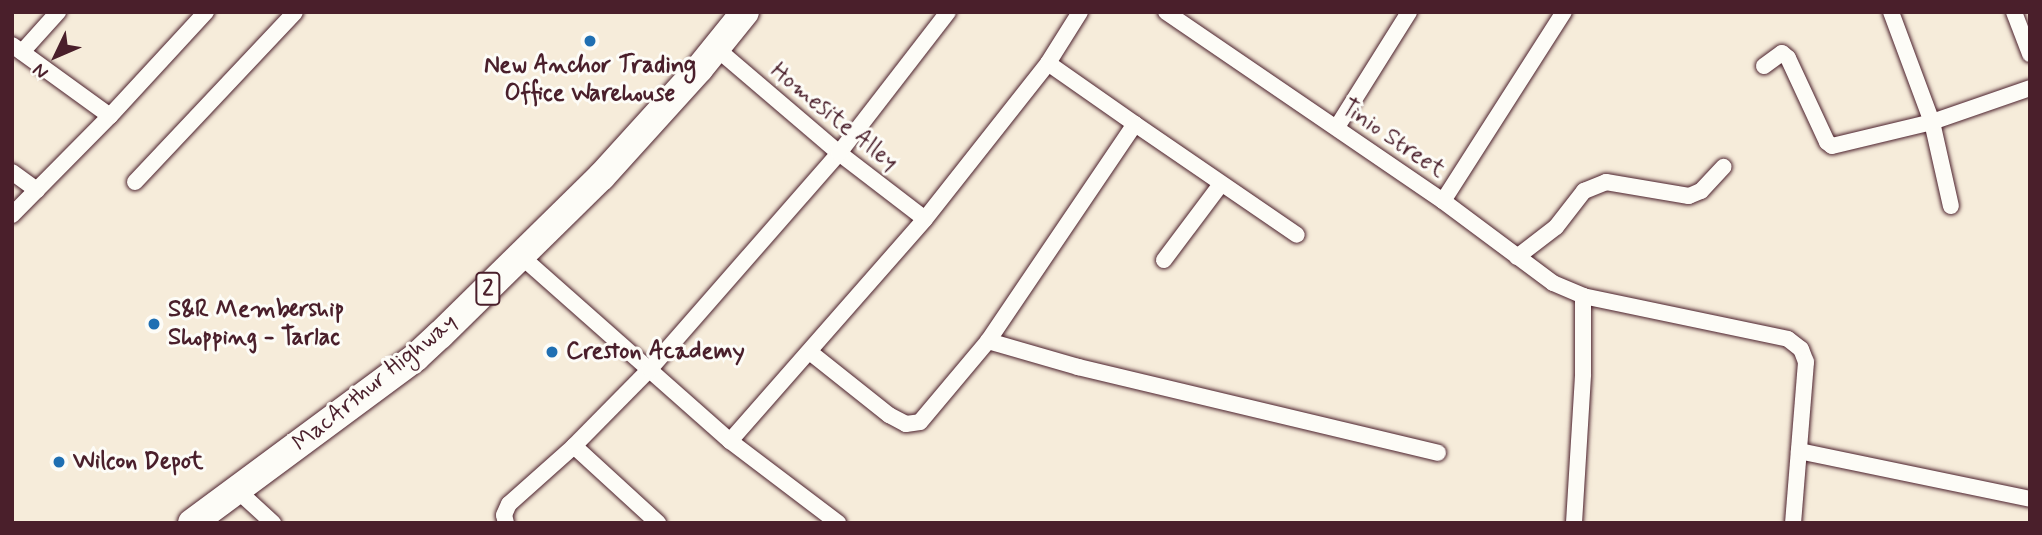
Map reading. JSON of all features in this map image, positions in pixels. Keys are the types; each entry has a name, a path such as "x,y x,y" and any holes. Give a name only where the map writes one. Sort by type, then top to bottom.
{"highway":[{"name":"MacArthur Highway","path":"192,523 416,357 522,257 617,160 745,12"}],"street":[{"path":"58,12 17,48 110,116"},
{"path":"12,215 110,116 206,12"},
{"path":"135,182 295,12"},
{"path":"506,523 504,515 509,505 575,446 650,369 839,153 948,12"},
{"path":"730,441 811,353 925,219 1048,63 1080,12"},
{"name":"Tinio Street","path":"1166,12 1443,201 1564,12"},
{"path":"1337,127 1409,12"},
{"path":"1891,12 1932,122 1951,206"},
{"path":"2014,12 2030,54"},
{"name":"Homesite Alley","path":"716,48 839,153 925,219"},
{"path":"1764,66 1782,53 1788,58 1827,142 1832,146 1932,122 2030,88"},
{"path":"1048,63 1297,235"},
{"path":"811,353 889,415 906,424 920,422 988,341 1135,124"},
{"path":"1517,257 1556,227 1584,191 1606,182 1689,197 1701,191 1724,167"},
{"path":"12,172 37,190"},
{"path":"1164,260 1221,184"},
{"path":"1443,201 1553,284 1583,296 1788,339 1801,349 1806,362 1793,523"},
{"path":"522,257 730,441 838,523"},
{"path":"1574,523 1583,374 1583,296"},
{"path":"988,341 1078,367 1438,453"},
{"path":"575,446 658,523"},
{"path":"1799,451 2030,499"},
{"path":"237,491 273,523"}],"place":[{"name":"New Anchor Trading Office Warehouse","path":"590,41"},
{"name":"S&R Membership Shopping - Tarlac","path":"154,324"},
{"name":"Creston Academy","path":"552,352"},
{"name":"Wilcon Depot","path":"59,462"}]}
